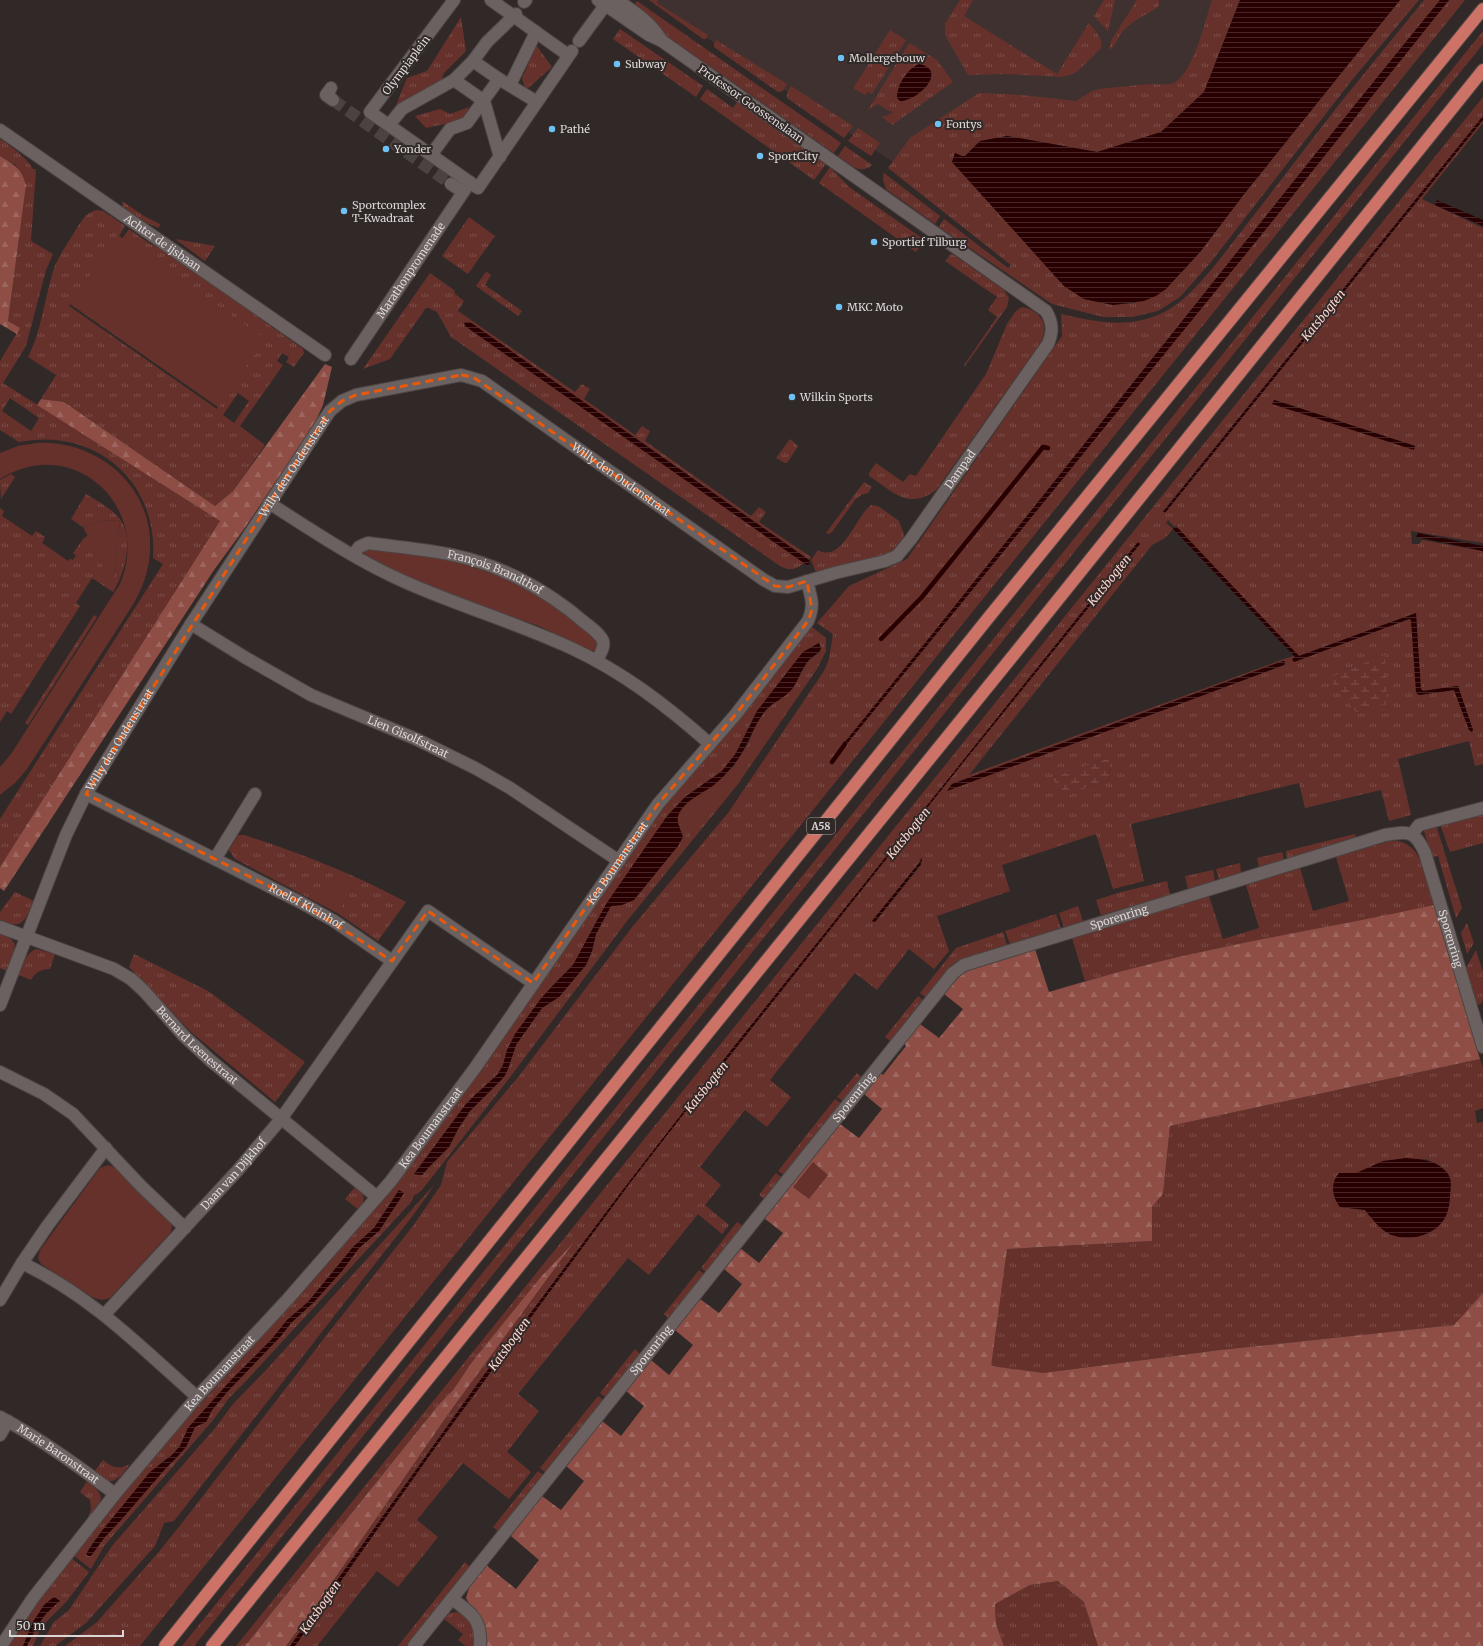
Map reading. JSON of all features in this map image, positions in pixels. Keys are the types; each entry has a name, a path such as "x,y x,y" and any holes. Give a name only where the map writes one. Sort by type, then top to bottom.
{"highway":[{"name":"A58","path":"165,1646 989,617 1483,9"},
{"path":"212,1646 1004,666 1483,70"}],"street":[{"name":"Olympiaplein","path":"454,0 370,112 470,182"},
{"path":"491,0 515,15 536,32 573,49"},
{"path":"470,182 478,188 607,1"},
{"name":"Professor Goossenslaan","path":"607,1 650,35 662,41 1037,304"},
{"path":"389,125 402,109 454,80 473,61 487,42 515,15"},
{"path":"510,86 536,32"},
{"path":"473,61 498,79 537,102"},
{"path":"431,155 450,129 467,122 484,101 498,79"},
{"path":"454,80 484,101 500,157"},
{"path":"332,88 326,95 333,100"},
{"name":"Achter de ijsbaan","path":"0,130 325,355"},
{"name":"Marathonpromenade","path":"351,359 470,182"},
{"path":"451,184 462,192"},
{"name":"Dampad","path":"807,581 885,561 897,556 905,547 1048,344 1052,329 1051,320 1046,311 1037,304"},
{"name":"Willy den Oudenstraat","path":"0,1005 66,835 86,794 191,624 269,503 330,411 342,401 356,395 460,375 482,381 764,580 775,586 788,587 807,581"},
{"path":"269,503 353,555 405,582 535,632 597,661 639,687 710,744"},
{"name":"François Brandthof","path":"353,555 359,547 368,544 453,555 500,570 532,585 566,606 599,634 603,642 603,648 597,661"},
{"name":"Kea Boumanstraat","path":"0,1646 33,1598 115,1494 197,1397 292,1294 391,1181 452,1100 658,804 736,714 808,621 812,610 812,601 807,581"},
{"name":"Lien Gisolfstraat","path":"191,624 246,658 311,695 417,740 475,768 510,788 618,861"},
{"name":"Roelof Kleinhof","path":"86,794 264,883 334,921 392,961"},
{"path":"215,859 255,794"},
{"path":"1412,834 1419,824 1483,808"},
{"name":"Sporenring","path":"414,1646 956,970 972,962 1379,837 1401,832 1412,834 1420,841 1425,853 1483,1047"},
{"path":"281,1119 428,911 533,983"},
{"name":"Bernard Leenestraat","path":"0,927 110,968 131,979 144,991 184,1036 212,1061 377,1197"},
{"path":"0,1072 58,1102 82,1122 141,1186 185,1228"},
{"name":"Daan van Dijkhof","path":"105,1314 238,1170 281,1119"},
{"path":"0,1300 22,1263 48,1225 106,1148"},
{"path":"22,1263 53,1279 105,1314 197,1397"},
{"path":"0,1435 4,1419"},
{"name":"Marie Baronstraat","path":"4,1419 65,1456 115,1494"},
{"path":"452,1599 465,1608 477,1621 480,1628 480,1646"}],"highlighted area":[{"path":"461,375 473,377 775,586 788,587 807,581 812,610 808,621 736,714 658,804 533,983 428,911 392,961 302,903 86,794 269,503 330,411 342,401 356,395"}],"shaded area":[{"name":"Fontys","path":"650,0 1245,0 1182,81 899,166"}],"green space":[{"path":"649,0 658,0 657,3 708,35 706,39 703,39"},
{"path":"960,0 973,0 964,16 1057,74 1089,23 1100,38 1101,48 1077,72 1063,77 1006,74 968,75 945,35 945,24"},
{"path":"1104,0 1115,0 1108,31 1094,16"},
{"path":"1137,0 1159,0 1159,6 1128,26 1122,32 1114,46 1109,50 1111,41"},
{"path":"1212,0 1240,0 1204,92 1161,132 1098,152 1007,136 980,141 965,156 955,153 952,162 1064,286 1084,299 1113,305 1135,303 1184,270 1200,252 1245,193 1400,0 1419,0 1352,80 1211,262 1180,297 1158,311 1132,317 1103,317 1052,304 939,227 944,219 1008,268 1011,265 888,168 910,138 979,93 1022,95 1076,101 1092,91 1100,89 1146,84 1171,84 1179,79 1186,71 1192,60 1202,34"},
{"path":"1424,0 1440,0 902,672 911,665 1449,0 1465,0 140,1646 65,1646 97,1622 158,1553 186,1518 329,1332 413,1226 441,1185 447,1162 519,1076 633,926 728,813 824,671 829,659 833,634 817,623 849,586 907,559 1062,336 1061,314 1101,322 1114,323 1140,321 1166,311 1189,294 1222,257 1334,111"},
{"path":"637,1 841,143 834,153 668,37 633,7"},
{"path":"461,17 466,51 444,73 441,81 395,108 407,78 427,71"},
{"path":"620,29 703,86 696,97 613,39"},
{"path":"890,30 906,40 872,94 868,92 865,95 854,89 854,87"},
{"path":"1483,31 1483,44 194,1646 182,1646"},
{"path":"716,40 787,84 783,91 778,92 714,47"},
{"path":"909,43 937,60 953,82 892,125 882,117 893,113 878,104 868,110"},
{"path":"536,45 552,67 526,90 522,79"},
{"path":"791,86 853,126 844,138 787,98 787,93"},
{"path":"707,89 733,108 737,102 826,164 814,180 700,99"},
{"path":"1483,97 1483,116 1163,511 1165,513 1483,120 1483,123 1422,199 1483,228 1483,543 1411,531 1412,544 1419,544 1422,540 1483,551 1483,764 1475,766 1469,741 1398,759 1411,815 1389,821 1381,790 1305,808 1299,783 1131,824 1144,881 1113,889 1096,834 1002,865 1010,891 937,916 949,951 934,969 909,949 877,990 855,973 770,1080 791,1097 767,1127 745,1110 700,1167 721,1185 705,1205 729,1225 722,1234 698,1214 649,1275 628,1258 518,1394 539,1411 507,1452 531,1472 509,1499 463,1463 417,1520 438,1537 398,1587 377,1571 317,1646 295,1646 437,1445 630,1183 958,769 1140,544 1138,542 732,1049 625,1187 481,1379 290,1646 286,1646 315,1607 449,1413 571,1245 545,1273 472,1362 453,1390 440,1403 245,1646 236,1646","holes":["1275,400 1415,446 1413,449 1273,404","1168,520 1299,656 1416,613 1420,689 1422,691 1458,686 1473,730 1469,730 1454,690 1419,695 1411,620 1409,619 1294,662 1294,656 1284,659 969,775 1152,545 1165,538 1173,529 1166,523","1283,661 1286,664 948,790 952,784","1109,758 1110,779 1067,795 1052,778","922,859 921,865 875,922 872,921"]},
{"path":"469,107 463,120 426,128 415,116 440,109 450,114"},
{"path":"858,128 880,143 871,156 848,141"},
{"path":"0,139 22,156 33,169 36,169 31,241 53,254 46,270 26,346 3,383 220,521 0,867 0,819 163,564 153,558 152,530 145,505 133,483 116,465 96,452 72,443 46,439 19,442 0,430 0,361 20,328 8,321 26,185 16,165 0,156","holes":["10,398 39,418 31,431 2,411"]},
{"path":"845,146 872,165 868,168 859,169 846,162 838,156"},
{"path":"0,156 20,171 26,185 8,321 20,328 17,334 0,324"},
{"path":"830,167 849,187 923,239 924,240 916,252 819,183"},
{"path":"884,173 940,216 935,224 886,189 883,180"},
{"path":"122,201 144,216 160,224 159,228 145,222 123,207"},
{"path":"92,211 103,211 125,226 119,236 122,239 129,229 150,244 165,251 303,349 304,353 294,367 286,362 289,357 282,353 277,361 283,365 240,426 265,445 233,491 215,506 64,402 41,399 56,375 28,357 39,327 56,263 81,221","holes":["70,304 218,407 217,409 69,306","238,393 249,401 234,423 223,415"]},
{"path":"469,217 495,236 468,274 442,256"},
{"path":"118,235 265,339 219,407 70,303"},
{"path":"175,239 215,246 205,261"},
{"path":"951,254 1004,290 1009,298 1007,307 965,366 964,365 997,317 988,310 997,297 945,261"},
{"path":"487,272 491,275 485,285 522,311 518,316 476,286"},
{"path":"430,273 454,290 455,294 464,301 458,311 575,392 582,384 590,389 584,399 635,435 642,426 650,431 645,441 751,516 759,507 766,512 759,522 811,557 809,560 637,439 465,326 804,563 792,569 786,569 780,566 451,337 437,312 429,308 426,308 390,359 363,369"},
{"path":"1022,307 1034,312 1042,319 1044,330 1041,342 936,490 917,499 908,499 893,493 869,476 869,473 876,463 903,482 910,474 916,476 986,374 1007,324 1015,312"},
{"path":"325,364 332,367 323,405 314,425 244,529 214,570 4,891 0,888 0,867 220,521 37,405 41,399 64,402 215,506 233,491"},
{"path":"790,439 798,446 787,463 785,463 776,458"},
{"path":"37,443 60,444 81,450 101,459 118,472 132,488 143,507 149,528 150,551 145,578 134,603 27,769 16,782 0,795 0,767 11,754 120,584 127,555 125,528 116,504 99,485 78,471 54,465 27,467 0,479 0,453 18,446"},
{"path":"11,474 15,477 1,499 0,480"},
{"path":"864,482 872,487 868,493 861,495 855,500 832,532 829,534 826,533"},
{"path":"86,494 112,511 119,518 124,526 127,545 121,575 113,592 92,578 76,603 80,606 11,714 7,711 0,722 0,508 4,511 2,516 32,536 36,531 45,537 42,543 68,561 70,559 73,560 76,555 73,553 84,538 88,536 108,577 114,576 120,520 101,521 83,527 71,519"},
{"path":"871,505 878,506 899,521 904,534 903,538 890,553 816,572 811,560 818,550 827,553 841,545"},
{"path":"120,520 114,577 111,580 109,579 83,527 101,521"},
{"path":"368,549 451,560 511,580 563,610 599,642 595,650 590,651 539,626 474,604 408,577 364,554"},
{"path":"94,615 97,617 28,725 25,723"},
{"path":"812,627 826,638 826,651 817,669 738,784 627,921 514,1072 422,1190 414,1195 412,1201 229,1398 214,1419 104,1546 91,1569 73,1555 173,1434 320,1273 395,1185 679,785","holes":["819,643 821,648 820,652 808,661 793,688 767,709 756,724 748,744 733,767 682,807 678,815 677,822 680,826 678,846 622,905 611,906 596,934 592,951 586,965 559,997 542,1008 516,1045 504,1077 470,1111 458,1129 449,1147 422,1175 414,1174 466,1104 498,1074 503,1065 507,1050 552,986 573,965 597,920 685,797 722,771 736,753 757,711 803,652","399,1190 400,1199 379,1231 359,1248 342,1271 314,1302 291,1323 281,1336 228,1391 212,1410 206,1422 195,1427 186,1447 104,1538 91,1556 88,1550 94,1541 163,1461 172,1455 180,1446 188,1428 232,1379 271,1340 287,1320 308,1302 353,1247 374,1228"]},
{"path":"1385,655 1387,704 1356,712 1328,678"},
{"path":"786,698 793,702 736,782 691,838 685,816 725,780 746,754 760,723"},
{"path":"1109,758 1110,779 1067,795 1051,778"},
{"path":"1483,813 1483,843 1450,852 1440,824"},
{"path":"1436,825 1462,908 1456,918 1438,856 1432,857 1423,828"},
{"path":"1355,834 1356,838 1287,859 1286,851"},
{"path":"238,835 244,835 306,857 367,882 406,902 378,941 339,914 235,859 229,850"},
{"path":"1390,841 1401,842 1410,846 1417,854 1426,873 1434,905 1387,916 1218,948 1085,981 1072,938 1209,896 1223,939 1259,928 1246,885 1300,868 1313,911 1349,901 1336,857"},
{"path":"1282,852 1284,860 1259,867 1257,858"},
{"path":"1240,863 1241,873 1219,880 1216,869"},
{"path":"1213,870 1215,881 1188,889 1185,876"},
{"path":"334,877 354,885 340,910 321,899"},
{"path":"1167,881 1170,895 1101,915 1096,900 1121,892"},
{"path":"15,892 34,901 28,914 22,922 18,924 0,920 0,912"},
{"path":"1434,905 1480,1059 1170,1126 1163,1194 1152,1207 1152,1241 1007,1249 991,1366 1043,1373 1220,1350 1454,1325 1483,1293 1483,1646 1098,1646 1084,1602 1058,1581 1030,1585 995,1604 996,1624 1004,1646 485,1646 471,1607 466,1598 469,1588 486,1565 516,1589 539,1560 511,1536 542,1496 561,1510 584,1481 566,1466 602,1421 621,1436 644,1406 626,1391 651,1360 669,1375 693,1345 675,1330 700,1299 719,1313 742,1284 724,1269 740,1248 759,1263 783,1233 764,1218 840,1124 859,1138 882,1109 864,1094 881,1073 883,1075 906,1046 904,1043 920,1024 939,1038 963,1009 944,994 963,972 1035,949 1049,992 1134,968 1198,953"},
{"path":"1078,906 1083,921 1064,927 1059,913"},
{"path":"1056,914 1061,928 1010,944 1005,931"},
{"path":"1467,923 1474,943 1467,954 1461,933"},
{"path":"1003,932 1007,945 956,962 925,997 920,993 956,948"},
{"path":"0,933 11,939 15,944 7,971 0,968"},
{"path":"36,949 55,954 50,969 39,972 31,980 19,975 23,963 29,954"},
{"path":"1476,950 1483,972 1483,1000 1481,1004 1477,1005 1466,968"},
{"path":"134,954 208,991 305,1062 275,1102 190,1031 129,967"},
{"path":"918,996 923,1000 890,1041 885,1037"},
{"path":"1480,1059 1483,1068 1483,1108 1475,1111 1477,1123 1483,1122 1483,1293 1455,1325 1220,1350 1043,1373 990,1367 1007,1249 1152,1241 1152,1207 1163,1194 1170,1126","holes":["1426,1159 1440,1166 1448,1174 1369,1216 1365,1210 1340,1207 1348,1173 1356,1173"]},
{"path":"857,1073 861,1077 843,1101 837,1097"},
{"path":"835,1099 841,1103 784,1175 778,1171"},
{"path":"813,1162 828,1175 809,1199 793,1187"},
{"path":"108,1165 116,1168 170,1219 172,1225 171,1232 110,1298 102,1300 94,1298 41,1264 38,1258 40,1250 100,1168"},
{"path":"776,1173 781,1177 764,1199 759,1195"},
{"path":"435,1184 414,1214 174,1521 164,1523 155,1546 86,1623 55,1646 40,1646 54,1622 69,1610 112,1546 216,1427 233,1404 267,1369"},
{"path":"356,1186 364,1197 363,1203 359,1210 345,1199"},
{"path":"737,1222 743,1226 706,1272 701,1268"},
{"path":"574,1242 449,1413 315,1607 286,1646 245,1646 440,1403 453,1390 472,1362 540,1278"},
{"path":"699,1270 704,1274 668,1318 664,1314"},
{"path":"635,1349 640,1354 605,1397 600,1393"},
{"path":"598,1396 603,1400 545,1472 540,1468"},
{"path":"103,1460 116,1467 123,1467 130,1464 121,1476 113,1481 106,1481 95,1471"},
{"path":"538,1471 543,1475 498,1531 493,1527"},
{"path":"87,1481 98,1491 101,1499 97,1507 88,1518 91,1509 90,1500 80,1492"},
{"path":"71,1558 89,1572 67,1601 40,1630 33,1646 27,1646 37,1627 44,1616 60,1601 54,1597 44,1605 33,1622 23,1646 8,1646 26,1621 37,1601"},
{"path":"465,1562 470,1567 406,1646 398,1646"},
{"path":"1058,1581 1084,1602 1098,1646 1004,1646 996,1624 995,1604 1030,1585"},
{"path":"457,1612 463,1614 474,1626 475,1646 466,1646 458,1640 463,1634 444,1619 450,1613"}],"water":[{"path":"1240,0 1400,0 1245,193 1200,252 1166,289 1156,296 1144,301 1113,305 1084,299 1064,286 952,162 955,153 965,156 980,141 1007,136 1097,152 1161,132 1204,92"},
{"path":"1440,0 1449,0 1267,228 842,750 840,748"},
{"path":"919,64 928,67 931,72 931,78 928,85 915,96 907,100 900,101 897,98 897,93 901,83 910,70"},
{"name":"Katsbogten","path":"1483,116 1483,120 1165,513 1163,512"},
{"path":"1437,200 1483,220 1483,226 1435,205"},
{"path":"464,322 470,322 809,560 810,564 807,565 804,563 465,326"},
{"path":"1274,400 1415,446 1414,450 1272,404"},
{"path":"1176,526 1299,656 1416,613 1421,689 1423,691 1458,686 1473,730 1472,732 1469,730 1454,690 1419,695 1416,693 1411,620 1409,619 1294,662 1292,659 1295,657 1173,529"},
{"path":"1418,533 1483,546 1483,551 1416,537"},
{"name":"Katsbogten","path":"1138,542 1140,544 958,769 630,1183 437,1445 295,1646 290,1646 481,1379 625,1187 732,1049"},
{"path":"819,643 821,648 820,650 806,663 792,689 769,707 756,724 741,754 731,768 714,785 690,801 682,809 678,820 683,837 678,846 634,900 622,905 611,906 596,934 592,951 586,965 559,997 542,1008 516,1045 504,1077 470,1111 458,1129 449,1147 422,1175 414,1174 466,1104 498,1074 515,1034 542,997 573,965 606,904 667,816 685,797 722,771 736,753 757,711 803,652"},
{"path":"1285,661 1284,665 947,791 952,784"},
{"path":"922,857 921,864 875,922 872,921 919,863"},
{"path":"1406,1158 1434,1163 1444,1169 1451,1181 1450,1202 1445,1218 1434,1230 1415,1237 1408,1238 1395,1236 1382,1229 1365,1210 1340,1207 1337,1203 1333,1186 1339,1173 1356,1173 1383,1161"},
{"path":"399,1190 404,1193 379,1231 359,1248 342,1271 314,1302 291,1323 281,1336 228,1391 212,1410 206,1422 195,1427 186,1447 104,1538 91,1556 88,1556 86,1554 101,1532 150,1472 172,1455 180,1446 188,1428 232,1379 271,1340 287,1320 308,1302 353,1247 374,1228"},
{"path":"54,1597 60,1601 40,1621 27,1646 23,1646 33,1622 44,1605"}],"waterway":[{"path":"881,639 922,597 1043,447 1048,448"},
{"path":"832,762 845,744"}],"tunnel":[{"path":"333,100 451,184"}],"place":[{"name":"Mollergebouw","path":"841,58"},
{"name":"Subway","path":"617,64"},
{"name":"Fontys","path":"938,124"},
{"name":"Pathé","path":"552,129"},
{"name":"Yonder","path":"386,149"},
{"name":"SportCity","path":"760,156"},
{"name":"Sportcomplex T-Kwadraat","path":"344,211"},
{"name":"Sportief Tilburg","path":"874,242"},
{"name":"MKC Moto","path":"839,307"},
{"name":"Wilkin Sports","path":"792,397"}]}
